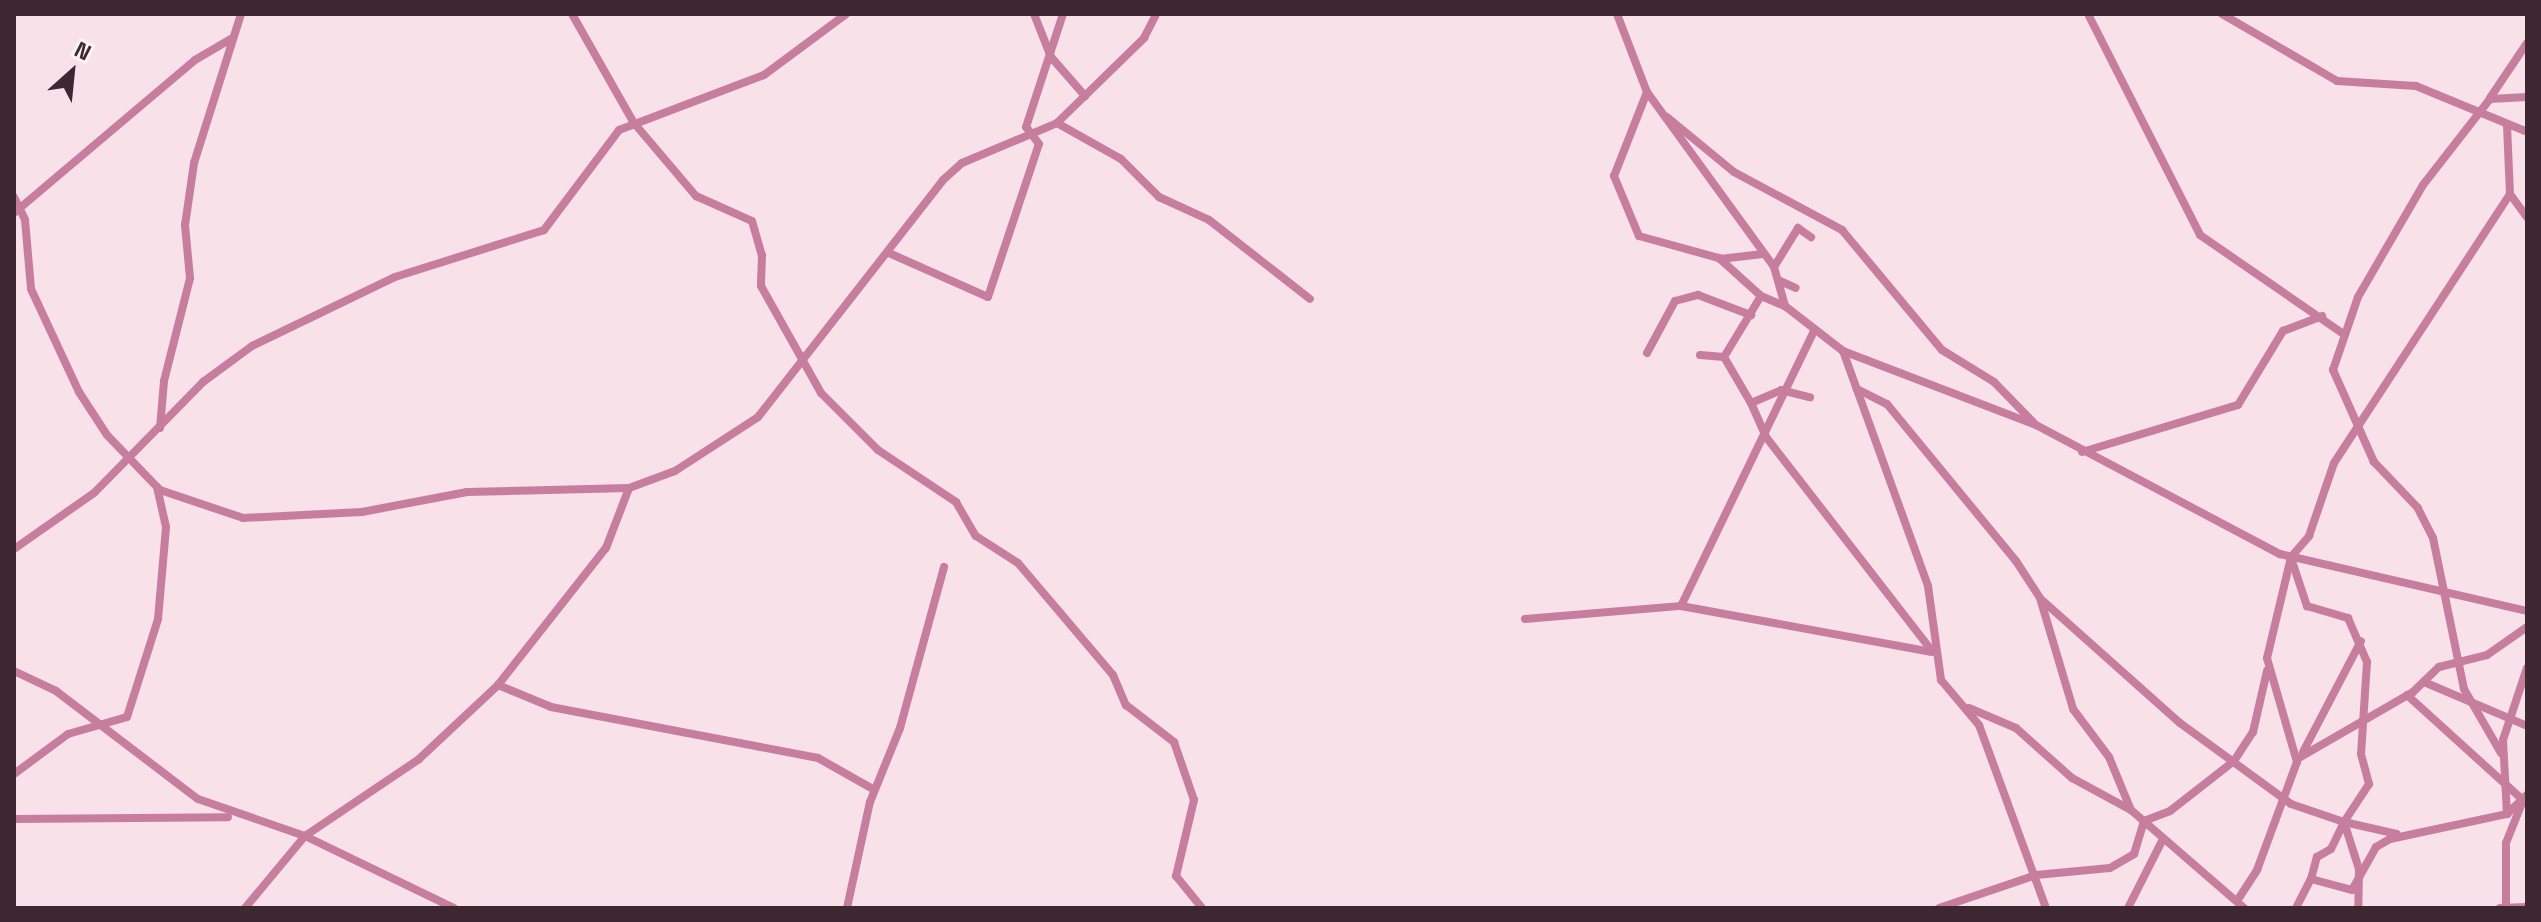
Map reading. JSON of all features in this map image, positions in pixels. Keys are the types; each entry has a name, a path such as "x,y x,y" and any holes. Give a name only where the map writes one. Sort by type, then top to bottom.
{"street":[{"path":"160,429 164,381 190,278 185,225 194,163 241,14"},
{"path":"572,14 634,123 696,196 752,221 762,255 761,286 821,393 878,450 956,502 976,536 1018,563 1113,675 1126,705 1174,742 1194,800 1176,876 1202,908"},
{"path":"14,549 19,542 130,461 203,382 252,346 395,277 544,230 604,141 634,123 764,75 846,14"},
{"path":"1034,14 1051,57 1085,96"},
{"path":"1035,133 1026,127 1063,14"},
{"path":"14,197 31,289 79,392 130,461 157,487 243,518 362,512 467,492 629,488 675,471 758,417 889,253 925,198 962,163 1057,123 1144,38 1156,14"},
{"path":"1617,14 1647,92 1774,267 1785,306"},
{"path":"2088,14 2200,235 2322,316 2342,333"},
{"path":"2222,14 2337,81 2401,83 2481,109 2525,131"},
{"path":"17,210 195,60 231,39"},
{"path":"2501,753 2472,703 2456,664 2444,564 2418,508 2374,462 2356,428 2333,370 2342,333 2423,185 2490,99 2527,43"},
{"path":"1647,92 1614,188 1639,236 1719,258 1763,254"},
{"path":"2490,99 2527,97"},
{"path":"1660,111 1734,172 1842,230 1942,350 1994,382 2036,425"},
{"path":"1057,123 1121,159 1159,197 1209,220 1310,299"},
{"path":"2507,124 2510,194 2527,217"},
{"path":"889,253 988,297 1034,163 1035,133"},
{"path":"2144,821 2170,811 2234,761 2263,702 2291,557 2309,536 2323,483 2510,194"},
{"path":"1774,267 1798,228 1811,237"},
{"path":"1719,258 1761,296 1785,306 1843,351 2036,425 2082,452 2291,557 2446,589 2527,611"},
{"path":"1780,281 1796,288"},
{"path":"1647,353 1675,301 1698,295 1751,315"},
{"path":"1724,357 1761,296"},
{"path":"2082,452 2238,405 2283,331 2322,316"},
{"path":"1681,606 1766,437 1781,390 1814,331"},
{"path":"1843,351 1928,586 1932,652 1941,680 1968,708 2036,875 2046,908"},
{"path":"1700,355 1724,357"},
{"path":"1724,357 1751,403 1766,437 1932,652"},
{"path":"1857,389 1887,404 2040,598 2180,723 2286,801 2344,822 2404,835"},
{"path":"1751,403 1781,390 1810,397"},
{"path":"14,774 48,744 127,717 158,619 166,527 157,487"},
{"path":"245,908 305,836 419,759 498,685 606,548 629,488"},
{"path":"2291,557 2307,606 2348,618 2361,641 2367,715 2361,754 2369,784 2344,822 2331,849 2317,857 2311,879 2296,908"},
{"path":"847,908 873,789 900,728 944,567"},
{"path":"2040,598 2073,709 2109,757 2131,810"},
{"path":"1525,619 1681,606 1932,652"},
{"path":"2300,756 2367,715 2407,695 2439,667 2487,655 2527,627"},
{"path":"1968,708 2016,728 2072,778 2131,810 2162,841 2240,905 2286,801 2300,756 2361,641"},
{"path":"2268,667 2300,756"},
{"path":"2507,814 2501,753 2507,716 2527,668"},
{"path":"14,671 103,726 166,782 232,817 305,836 454,908"},
{"path":"2424,682 2527,726"},
{"path":"498,685 551,707 818,758 873,789"},
{"path":"2407,695 2526,799"},
{"path":"2311,879 2345,891 2357,879 2376,847 2404,835 2507,814 2526,799"},
{"path":"2506,908 2506,843 2526,799"},
{"path":"14,819 232,817"},
{"path":"1939,908 2036,875 2110,868 2134,854 2144,821"},
{"path":"2344,822 2357,879 2358,908"},
{"path":"2128,908 2162,841"},
{"path":"2500,908 2527,907"}]}
